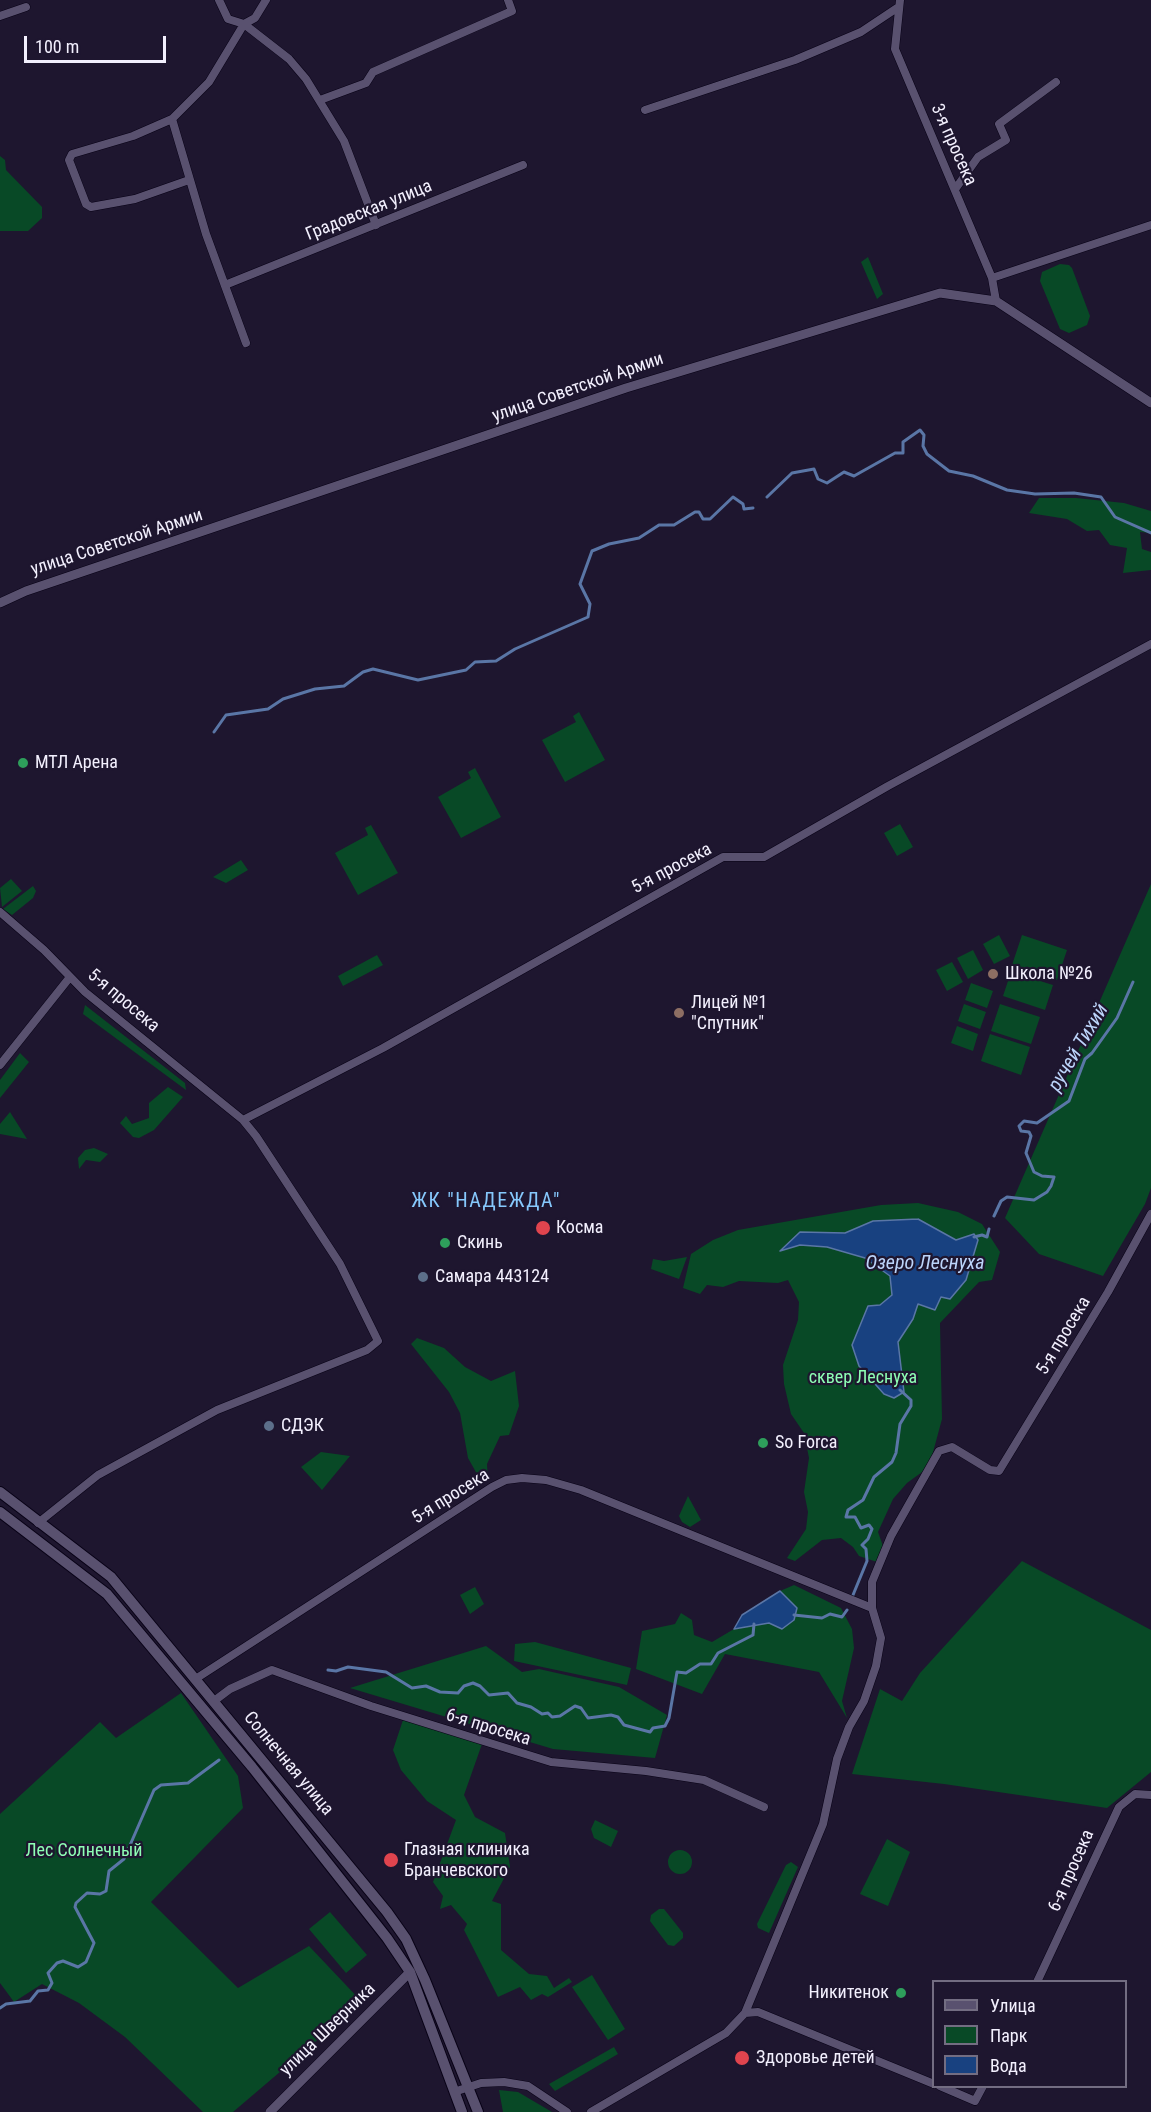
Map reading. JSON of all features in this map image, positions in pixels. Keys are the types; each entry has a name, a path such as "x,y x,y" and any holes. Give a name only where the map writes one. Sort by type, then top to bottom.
{"main road":[{"name":"Солнечная улица","path":"0,1492 111,1577 309,1814 406,1939 478,2112"},
{"name":"Солнечная улица","path":"0,1512 107,1594 252,1767 387,1938 410,1972 462,2112"}],"street":[{"path":"219,0 228,19 243,24 288,59 320,100 344,141 376,225"},
{"path":"189,180 135,199 91,207 86,204 69,160 72,154 133,136 172,119 208,82 243,24 255,18 266,0"},
{"path":"320,100 366,83 373,72 512,11 508,0"},
{"path":"645,110 795,60 861,32 898,4"},
{"name":"3-я просека","path":"898,4 895,49 956,188 992,278 996,301"},
{"path":"0,16 26,6"},
{"path":"956,188 978,157 1006,140 999,124 1056,82"},
{"path":"172,119 189,180 246,343"},
{"name":"Градовская улица","path":"225,285 523,165"},
{"path":"992,278 1151,225"},
{"name":"улица Советской Армии","path":"0,603 26,591 626,388 940,293 996,301 1151,403"},
{"name":"5-я просека","path":"243,1120 383,1048 723,857 764,857 888,786 1151,644"},
{"path":"0,912 70,977"},
{"name":"5-я просека","path":"0,1065 70,977 85,992 243,1120 256,1136 340,1264 378,1341 367,1350 217,1410 98,1475 38,1522"},
{"name":"5-я просека","path":"197,1678 506,1480 534,1478 581,1490 872,1608 872,1582 882,1554 939,1451 952,1447 990,1470 999,1471 1108,1292 1151,1214"},
{"path":"591,2112 726,2033 745,2013 823,1824 837,1759 849,1727 864,1701 876,1666 881,1638 872,1608"},
{"name":"6-я просека","path":"214,1701 230,1689 272,1670 392,1713 551,1762 646,1771 704,1780 764,1807"},
{"name":"6-я просека","path":"1038,1980 1119,1807 1135,1794 1151,1795"},
{"name":"улица Шверника","path":"270,2112 410,1972"},
{"path":"745,2013 758,2012 779,2019 932,2084"},
{"path":"454,2092 480,2083 504,2082 528,2086 567,2112"},
{"path":"945,2088 975,2101 982,2088"}],"green space":[{"path":"0,156 5,160 6,170 42,207 42,218 28,231 0,231"},
{"path":"868,257 883,294 877,299 861,262"},
{"path":"1060,264 1069,265 1072,268 1090,316 1087,325 1069,333 1060,329 1040,281 1042,272"},
{"path":"1039,498 1076,498 1124,503 1151,511 1151,533 1140,532 1142,549 1151,552 1151,570 1123,573 1127,548 1110,545 1099,530 1087,531 1067,519 1029,513"},
{"path":"579,712 605,760 565,782 542,740 576,722 573,716"},
{"path":"475,768 501,817 461,838 438,797 471,778 468,772"},
{"path":"900,824 913,847 897,856 884,833"},
{"path":"371,825 398,873 358,895 335,853 368,835 365,828"},
{"path":"241,860 248,870 226,883 213,877"},
{"path":"11,879 22,891 2,907 0,888"},
{"path":"1151,884 1151,1188 1145,1204 1103,1276 1039,1254 1005,1218"},
{"path":"33,886 36,891 33,898 12,915 3,909"},
{"path":"999,935 1010,956 994,964 983,944"},
{"path":"1022,935 1067,950 1057,980 1012,965"},
{"path":"973,950 983,970 968,979 957,958"},
{"path":"377,955 383,965 343,986 338,976"},
{"path":"952,962 963,982 947,991 936,970"},
{"path":"1011,972 1053,985 1045,1010 1003,996"},
{"path":"971,983 993,991 987,1008 965,1000"},
{"path":"964,1004 986,1012 980,1029 958,1021"},
{"path":"1000,1004 1040,1017 1031,1044 991,1031"},
{"path":"85,1005 185,1083 186,1090 83,1014"},
{"path":"957,1026 978,1034 973,1051 951,1043"},
{"path":"990,1034 1030,1047 1021,1075 981,1061"},
{"path":"20,1053 29,1062 0,1098 0,1080"},
{"path":"168,1087 183,1097 154,1130 139,1138 133,1137 120,1123 126,1116 132,1124 149,1118 149,1103"},
{"path":"10,1112 27,1139 0,1134 0,1124"},
{"path":"94,1148 108,1154 100,1162 86,1160 79,1169 78,1158 85,1150"},
{"name":"сквер Леснуха","path":"918,1203 958,1212 982,1224 1000,1252 992,1280 979,1282 940,1323 942,1419 929,1467 907,1483 893,1499 878,1532 883,1546 877,1562 859,1556 853,1547 841,1538 822,1540 795,1561 787,1558 806,1529 808,1512 804,1492 809,1458 804,1433 791,1414 784,1384 783,1365 798,1320 799,1302 788,1280 778,1283 739,1281 723,1287 707,1285 700,1294 683,1288 691,1254 713,1240 738,1230 881,1205"},
{"path":"687,1257 679,1279 651,1269 653,1259 664,1261"},
{"path":"417,1338 444,1348 465,1367 491,1381 515,1371 519,1406 509,1435 500,1436 487,1464 488,1481 477,1474 468,1458 460,1413 449,1392 411,1344"},
{"path":"321,1452 350,1456 322,1490 301,1467"},
{"path":"688,1496 701,1520 690,1527 682,1522 679,1516"},
{"path":"1022,1561 1151,1630 1151,1772 1107,1808 944,1784 852,1774 880,1689 902,1701 920,1673"},
{"path":"794,1585 841,1608 852,1629 854,1648 842,1701 847,1718 819,1672 725,1654 702,1694 636,1669 642,1631 675,1624 681,1613 692,1620 694,1635 712,1642 734,1629 769,1623 797,1609 780,1591"},
{"path":"475,1587 484,1604 470,1614 460,1595"},
{"path":"535,1642 631,1668 627,1685 514,1661 515,1644"},
{"path":"486,1646 522,1672 539,1669 619,1687 667,1715 655,1758 553,1749 350,1688"},
{"name":"Лес Солнечный","path":"181,1693 238,1776 243,1808 151,1902 238,1988 309,1946 362,2002 233,2112 203,2112 125,2037 79,2003 42,1984 14,2002 0,1983 0,1814 100,1722 116,1738"},
{"path":"403,1720 482,1744 464,1795 475,1817 505,1833 510,1867 492,1901 501,1904 501,1950 529,1974 547,1976 554,1988 569,1978 572,1982 548,1997 542,1994 531,2000 520,1987 498,1997 464,1930 467,1924 451,1905 440,1909 443,1896 433,1882 456,1820 427,1801 401,1770 393,1750"},
{"path":"595,1820 618,1831 611,1847 594,1838 591,1829"},
{"path":"887,1839 910,1852 888,1906 860,1894"},
{"path":"680,1850 689,1853 692,1862 689,1871 680,1874 671,1871 668,1862 671,1853"},
{"path":"791,1862 798,1867 769,1933 758,1928 757,1924 786,1865"},
{"path":"659,1909 664,1909 683,1933 683,1938 674,1946 668,1945 650,1921 651,1915"},
{"path":"330,1912 367,1955 346,1973 309,1929"},
{"path":"592,1975 625,2029 608,2040 572,1987"},
{"path":"614,2047 618,2054 555,2091 549,2084"},
{"path":"499,2090 518,2092 552,2112 503,2112"}],"water":[{"name":"Озеро Леснуха","path":"918,1219 956,1240 974,1234 978,1240 966,1280 950,1299 941,1297 935,1310 918,1304 913,1319 898,1342 904,1392 894,1398 884,1394 859,1366 852,1345 868,1306 880,1305 892,1295 890,1276 865,1258 827,1247 800,1245 780,1251 800,1232 845,1233 873,1221"},
{"path":"780,1591 797,1608 794,1620 782,1629 769,1623 734,1629 742,1615"}],"waterway":[{"path":"767,497 792,473 814,469 818,479 827,483 844,472 854,476 895,453 903,453 903,442 920,430 924,435 923,446 927,454 949,471 973,476 1007,490 1035,494 1074,493 1101,497 1115,517 1151,533"},
{"path":"214,732 226,715 268,709 283,699 315,689 344,686 363,672 373,669 418,680 466,670 475,662 496,661 515,649 588,617 590,604 580,584 592,551 609,544 639,538 659,525 674,525 695,512 699,512 703,519 710,519 733,497 743,504 744,509 753,508"},
{"name":"ручей Тихий","path":"994,1216 1001,1201 1007,1197 1034,1200 1047,1192 1051,1186 1054,1177 1042,1176 1034,1172 1026,1153 1031,1136 1029,1132 1021,1131 1019,1126 1024,1121 1037,1123 1069,1101 1085,1059 1092,1053 1117,1018 1133,982"},
{"name":"ручей Тихий","path":"974,1237 982,1235 987,1237 989,1229"},
{"name":"ручей Тихий","path":"853,1595 867,1561 866,1549 862,1545 868,1539 872,1529 869,1525 861,1528 855,1517 846,1517 848,1510 863,1500 874,1477 892,1462 896,1453 900,1424 911,1406 911,1400 900,1390"},
{"name":"ручей Тихий","path":"794,1615 822,1618 830,1614 842,1617 847,1610"},
{"name":"ручей Тихий","path":"328,1670 336,1671 348,1667 386,1672 412,1688 426,1686 440,1692 458,1693 464,1686 473,1683 489,1695 508,1693 517,1703 531,1707 542,1714 548,1713 552,1717 560,1716 575,1706 581,1708 588,1718 611,1715 618,1717 624,1725 650,1732 653,1728 665,1726 669,1718 677,1672 686,1673 700,1664 711,1664 718,1653 753,1635 754,1624"},
{"name":"ручей Тихий","path":"0,2008 6,2004 30,2001 38,1991 48,1990 52,1983 48,1973 57,1963 63,1961 78,1967 86,1962 94,1943 75,1907 76,1903 87,1893 100,1894 106,1891 109,1871 124,1859 154,1790 161,1785 188,1783 219,1760"}],"place":[{"name":"МТЛ Арена","path":"23,763"},
{"name":"Школа №26","path":"993,974"},
{"name":"Лицей №1 \"Спутник\"","path":"679,1013"},
{"name":"Косма","path":"543,1228"},
{"name":"Скинь","path":"445,1243"},
{"name":"Самара 443124","path":"423,1277"},
{"name":"СДЭК","path":"269,1426"},
{"name":"So Forca","path":"763,1443"},
{"name":"Глазная клиника Бранчевского","path":"391,1860"},
{"name":"Никитенок","path":"901,1993"},
{"name":"Здоровье детей","path":"742,2058"}],"district":[{"name":"ЖК \"НАДЕЖДА\"","path":"486,1202"}]}
